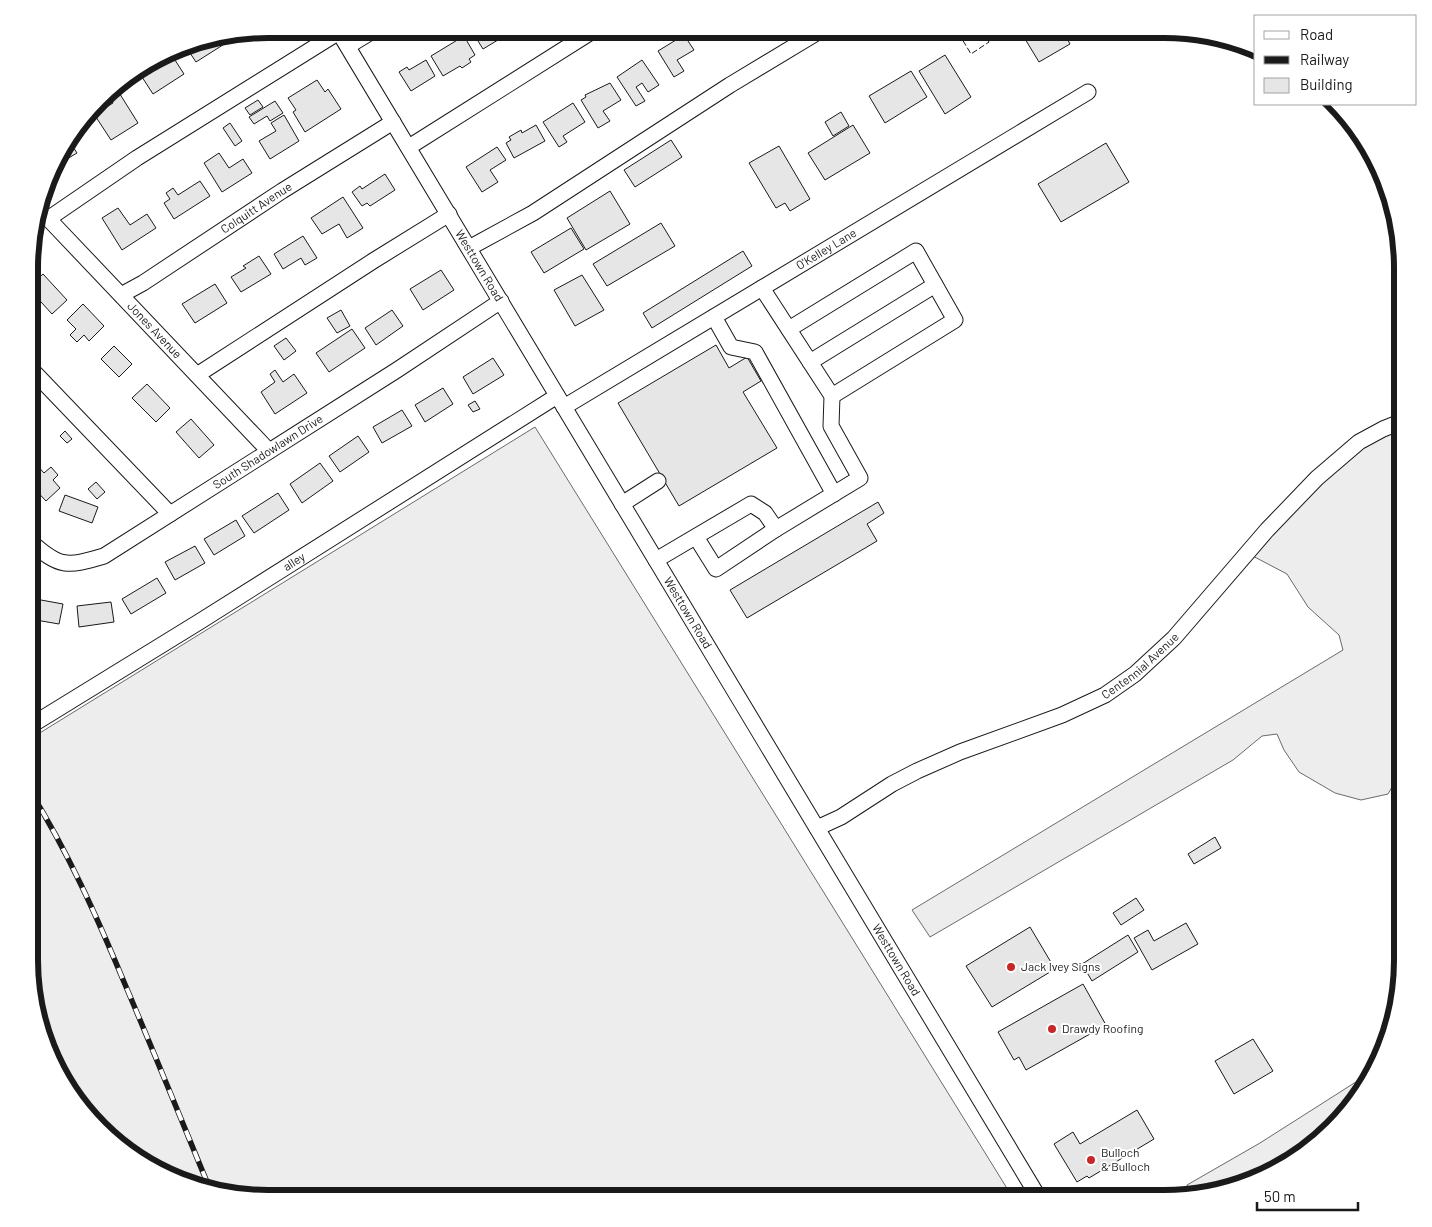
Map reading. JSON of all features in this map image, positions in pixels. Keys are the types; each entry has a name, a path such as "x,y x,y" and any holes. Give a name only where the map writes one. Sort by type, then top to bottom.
{"street":[{"path":"44,215 325,38"},
{"name":"Westtown Road","path":"343,38 1034,1190"},
{"path":"348,46 361,38"},
{"path":"409,147 582,38"},
{"path":"469,248 533,213 805,38"},
{"name":"O'Kelley Lane","path":"561,401 714,317 1088,92"},
{"name":"Colquitt Avenue","path":"121,295 143,283 282,191 393,122"},
{"path":"197,374 449,214"},
{"name":"Jones Avenue","path":"44,215 269,451"},
{"path":"789,329 916,251 955,320 832,396"},
{"path":"810,362 935,285"},
{"path":"696,537 716,569 776,529 860,478 831,426 832,396 762,288"},
{"name":"South Shadowlawn Drive","path":"38,548 46,556 68,565 104,556 397,370 501,301"},
{"path":"714,317 731,347 755,352 834,494"},
{"path":"38,377 170,514"},
{"name":"alley","path":"38,721 561,401"},
{"name":"Centennial Avenue","path":"818,828 917,771 960,752 1062,716 1105,696 1135,674 1174,638 1267,530 1316,478 1359,442 1394,425"},
{"path":"622,504 658,481"},
{"path":"656,560 751,504 765,513 776,529"}],"shaded area":[{"path":"535,427 1008,1190 268,1190 238,1188 208,1182 166,1166 128,1142 105,1122 85,1099 61,1061 45,1019 38,974 38,734"},
{"path":"1394,427 1394,784 1388,794 1361,800 1335,793 1299,772 1284,750 1277,734 1262,736 1233,760 930,937 912,910 1343,650 1339,635 1308,607 1287,574 1247,553 1317,478"},
{"path":"1361,1079 1327,1122 1292,1151 1252,1172 1224,1182 1188,1188 1187,1185 1260,1143"}],"building":[{"path":"461,38 465,38 475,55 469,59 471,62 462,68 460,66 443,76 431,56"},
{"path":"476,38 501,38 483,49"},
{"path":"679,38 686,38 694,50 677,60 684,71 674,77 658,51"},
{"path":"1024,38 1067,38 1070,44 1039,62"},
{"path":"230,41 196,62 189,52 208,45"},
{"path":"945,55 971,97 945,114 919,71"},
{"path":"174,58 184,74 153,94 142,77"},
{"path":"426,60 435,76 411,91 399,72 407,67 409,70"},
{"path":"642,60 659,85 648,92 642,83 636,87 645,101 636,106 617,77"},
{"path":"911,71 927,97 885,123 869,96"},
{"path":"317,80 325,92 328,89 341,109 305,132 293,112 296,110 288,98"},
{"path":"610,83 621,100 603,111 610,121 598,128 581,100 586,97 585,95"},
{"path":"119,93 138,123 111,140 95,116 113,103 111,100"},
{"path":"258,100 263,107 250,115 245,108"},
{"path":"275,101 283,113 270,121 267,116 254,124 249,117"},
{"path":"573,103 585,122 563,136 567,142 559,147 543,122"},
{"path":"841,112 849,126 833,136 825,122"},
{"path":"284,115 299,141 270,159 259,141 276,131 271,123"},
{"path":"230,123 242,141 235,146 223,128"},
{"path":"536,125 545,141 514,158 506,143 511,140 509,137 521,130 522,133"},
{"path":"853,125 870,153 825,180 808,153"},
{"path":"671,140 682,157 635,187 624,170"},
{"path":"1106,143 1129,182 1061,222 1038,184"},
{"path":"72,146 77,153 64,161"},
{"path":"779,146 810,199 790,211 785,203 776,208 749,163"},
{"path":"497,147 506,160 490,170 498,182 482,192 466,167"},
{"path":"219,153 229,168 243,159 252,173 222,192 204,163"},
{"path":"385,174 395,190 370,206 367,203 362,206 352,192 360,186 362,189"},
{"path":"200,181 210,196 174,219 164,203 170,199 166,193 173,188 178,195"},
{"path":"610,191 630,224 586,250 567,218"},
{"path":"343,197 363,228 347,238 339,224 322,234 311,218"},
{"path":"118,208 130,225 147,214 156,228 122,250 102,218"},
{"path":"661,223 675,246 607,286 593,264"},
{"path":"571,228 584,249 544,273 531,252"},
{"path":"303,236 317,258 305,265 301,258 283,269 274,254"},
{"path":"743,251 752,266 652,328 643,313"},
{"path":"259,256 271,274 241,292 231,277 246,268 243,266"},
{"path":"441,270 454,290 423,310 410,289"},
{"path":"43,274 67,300 52,314 38,299 38,279"},
{"path":"582,275 604,310 575,326 554,290"},
{"path":"215,284 227,303 195,323 182,304"},
{"path":"83,304 104,326 89,341 84,335 77,342 70,335 76,329 67,320"},
{"path":"341,310 350,326 337,333 327,318"},
{"path":"392,310 403,326 376,345 365,328"},
{"path":"352,329 365,348 329,372 316,353"},
{"path":"286,338 296,351 284,360 274,346"},
{"path":"716,345 729,368 747,357 761,381 743,392 777,448 679,506 618,403"},
{"path":"114,346 132,364 119,377 101,359"},
{"path":"493,358 504,375 473,394 463,377"},
{"path":"275,370 283,382 294,374 307,393 275,414 261,392 275,382 270,374"},
{"path":"147,384 170,408 156,422 132,398"},
{"path":"443,388 453,404 425,422 415,405"},
{"path":"475,401 480,409 473,412 468,405"},
{"path":"402,410 412,426 382,443 373,427"},
{"path":"191,419 214,445 199,458 176,432"},
{"path":"65,431 72,439 67,443 60,436"},
{"path":"358,436 369,452 340,472 329,456"},
{"path":"320,463 333,481 302,503 290,484"},
{"path":"38,466 44,473 51,467 58,475 53,480 60,488 46,501 38,492"},
{"path":"96,482 105,492 97,499 88,489"},
{"path":"278,493 289,510 254,533 242,516"},
{"path":"65,495 98,507 92,523 59,511"},
{"path":"878,502 884,513 867,524 877,541 747,618 730,590"},
{"path":"236,520 245,536 214,555 204,539"},
{"path":"195,546 205,563 175,580 165,562"},
{"path":"157,578 166,593 131,614 122,599"},
{"path":"38,599 63,604 59,624 38,620"},
{"path":"111,602 114,622 79,627 77,606"},
{"path":"1215,837 1221,848 1194,864 1188,854"},
{"path":"1136,898 1144,910 1121,925 1113,913"},
{"path":"1186,923 1198,944 1152,970 1134,938 1148,930 1154,941"},
{"name":"Jack Ivey Signs","path":"1030,927 1055,969 992,1007 966,966"},
{"path":"1128,935 1138,952 1092,981 1082,964"},
{"name":"Drawdy Roofing","path":"1083,984 1106,1025 1026,1070 1019,1057 1014,1060 998,1032"},
{"path":"1253,1039 1273,1071 1234,1094 1215,1061"},
{"name":"Bulloch & Bulloch","path":"1137,1110 1154,1139 1089,1178 1087,1176 1077,1182 1054,1144 1073,1132 1080,1144"}],"railway":[{"path":"38,804 69,861 114,958 207,1182"}],"fence":[{"path":"961,38 971,54 989,42 987,38"}],"place":[{"name":"Jack Ivey Signs","path":"1011,967"},
{"name":"Drawdy Roofing","path":"1052,1029"},
{"name":"Bulloch & Bulloch","path":"1091,1160"}]}
